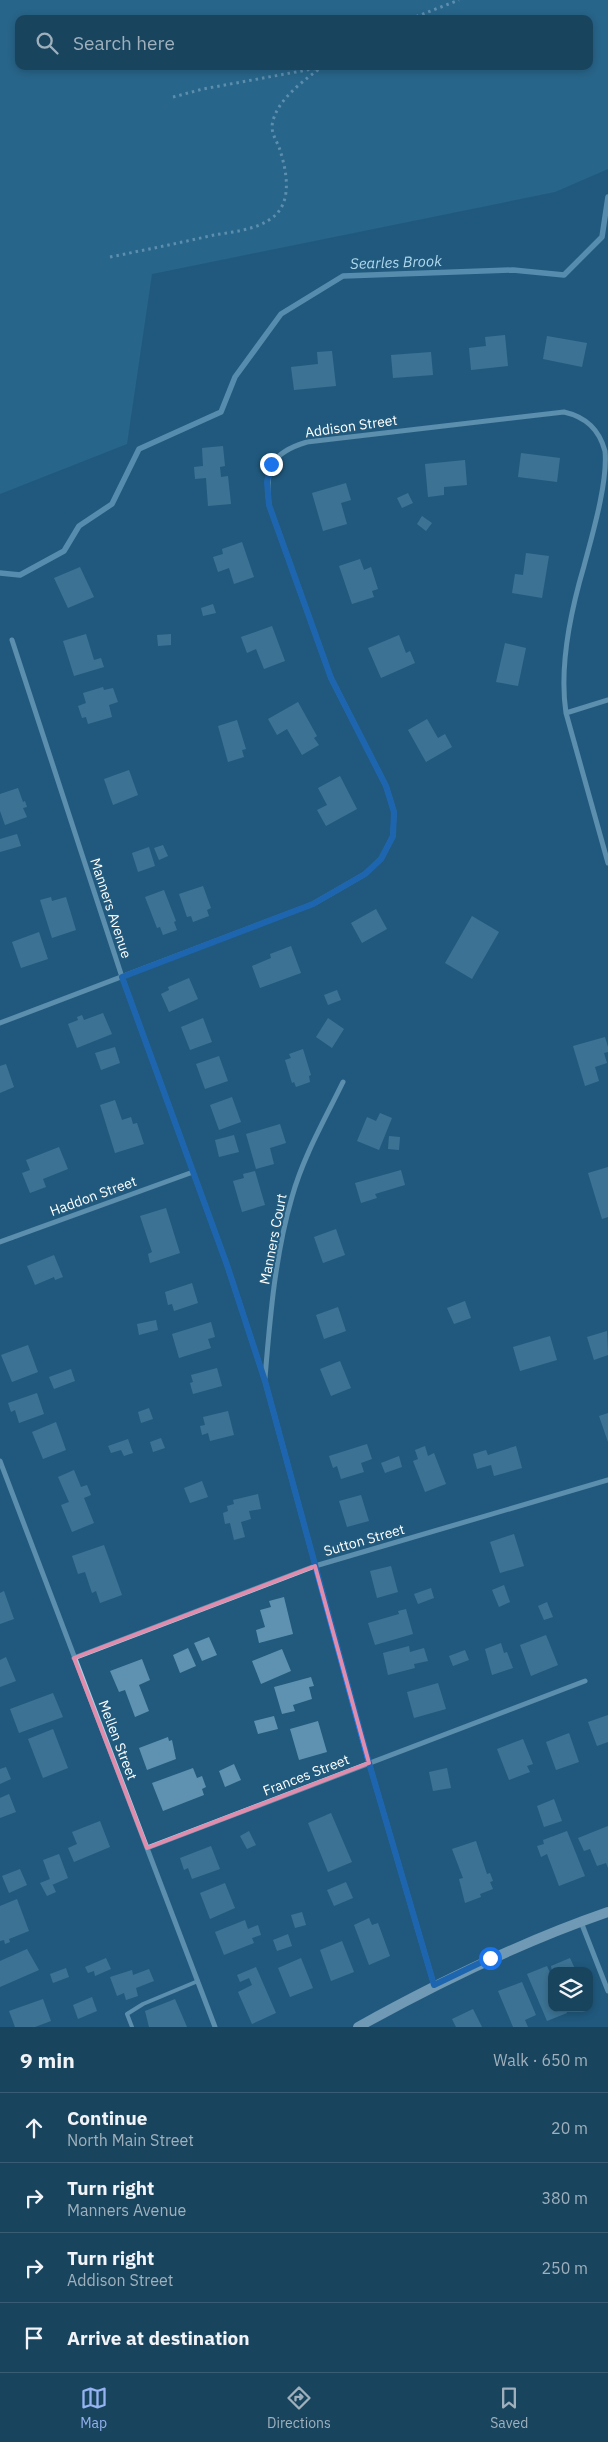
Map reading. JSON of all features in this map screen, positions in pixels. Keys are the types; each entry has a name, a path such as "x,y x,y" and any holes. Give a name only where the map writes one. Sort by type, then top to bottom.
{"main road":[{"path":"358,2027 434,1985 490,1958 608,1912"}],"street":[{"name":"Addison Street","path":"0,1023 313,904 365,874 381,859 393,836 394,812 386,786 331,678 269,505 267,482 271,464 287,448 307,442 564,412 579,416 598,431 605,453 605,482 598,522 583,568 570,630 564,674 566,713 608,863"},
{"name":"Manners Avenue","path":"12,640 122,977 227,1265 265,1381 369,1763 434,1985"},
{"path":"566,713 608,700"},
{"name":"Manners Court","path":"265,1381 269,1324 283,1234 292,1196 312,1145 343,1082"},
{"name":"Haddon Street","path":"0,1242 193,1172"},
{"name":"Mellen Street","path":"0,1460 215,2027"},
{"name":"Sutton Street","path":"74,1658 314,1566 608,1480"},
{"name":"Frances Street","path":"146,1848 585,1681"},
{"path":"581,1922 608,1991"}],"lane":[{"path":"132,2027 127,2014 142,2004 198,1982"}],"path":[{"path":"420,15 458,0"},
{"path":"173,97 306,70"},
{"path":"110,257 242,230 269,221 278,213 286,194 286,169 273,133 274,120 280,108 303,80 318,70"}],"highlighted area":[{"path":"315,1566 369,1763 147,1848 74,1658"}],"shaded area":[{"path":"0,0 608,0 608,169 555,192 152,274 127,444 0,494"}],"building":[{"path":"505,335 508,366 471,370 469,348 486,346 485,337"},
{"path":"547,336 587,343 582,367 543,359"},
{"path":"332,351 336,386 294,390 291,367 318,364 317,352"},
{"path":"431,352 433,375 393,378 391,355"},
{"path":"223,446 225,466 220,467 221,477 228,476 231,504 208,506 206,478 195,479 194,467 203,466 202,448"},
{"path":"521,453 560,458 557,482 518,477"},
{"path":"465,460 467,485 444,487 444,495 428,497 425,464"},
{"path":"346,483 351,500 341,503 347,524 323,531 312,493"},
{"path":"408,493 413,503 402,508 397,498"},
{"path":"422,516 432,523 426,531 417,524"},
{"path":"242,542 254,577 234,584 229,568 218,572 213,557 223,554 222,549"},
{"path":"526,553 549,556 542,598 512,593 515,574 523,575"},
{"path":"360,559 364,570 371,567 378,589 372,591 374,597 352,604 339,566"},
{"path":"80,567 94,597 68,608 54,578"},
{"path":"213,604 216,613 203,616 201,608"},
{"path":"272,626 285,661 264,669 256,649 247,653 241,637"},
{"path":"86,634 94,660 101,658 104,667 74,676 63,641"},
{"path":"171,634 171,645 158,646 157,635"},
{"path":"399,635 406,653 410,651 415,663 381,678 368,648"},
{"path":"505,643 526,648 518,686 496,682"},
{"path":"103,687 104,690 113,688 118,702 109,705 112,717 88,724 86,717 82,718 78,706 86,703 83,693"},
{"path":"298,702 317,736 314,738 319,745 302,755 287,729 277,735 268,719"},
{"path":"427,719 438,738 445,734 452,747 426,762 408,730"},
{"path":"237,720 246,749 242,750 244,757 228,762 218,726"},
{"path":"129,770 138,795 113,805 104,779"},
{"path":"340,776 357,809 326,826 317,810 327,805 318,788"},
{"path":"18,788 27,807 23,808 27,817 5,825 0,811 0,794"},
{"path":"17,834 21,846 0,852 0,839"},
{"path":"163,845 168,856 159,860 154,848"},
{"path":"149,847 155,866 138,872 132,853"},
{"path":"203,886 211,908 207,910 209,916 193,922 191,916 187,917 179,894"},
{"path":"164,890 176,921 174,922 177,930 163,935 160,927 157,928 145,897"},
{"path":"51,897 52,901 66,897 76,930 52,938 40,900"},
{"path":"376,909 387,929 362,943 351,923"},
{"path":"472,916 499,932 472,979 445,963"},
{"path":"39,932 48,959 21,968 12,942"},
{"path":"291,946 301,973 260,988 252,966 271,958 270,954"},
{"path":"189,978 198,999 169,1012 161,994 169,990 168,987"},
{"path":"337,990 341,1000 328,1005 324,995"},
{"path":"103,1013 112,1034 77,1048 68,1024 78,1020 77,1017 82,1015 84,1020"},
{"path":"203,1018 212,1042 190,1050 181,1027"},
{"path":"328,1018 344,1029 332,1048 316,1037"},
{"path":"605,1037 608,1052 604,1053 607,1063 595,1067 599,1081 585,1086 573,1046"},
{"path":"115,1047 120,1063 101,1070 95,1053"},
{"path":"303,1049 311,1075 309,1076 310,1082 296,1087 294,1082 292,1083 285,1060 291,1058 289,1054"},
{"path":"219,1056 228,1081 205,1089 196,1064"},
{"path":"6,1064 14,1087 0,1093 0,1066"},
{"path":"232,1097 241,1122 219,1130 210,1105"},
{"path":"115,1100 122,1120 131,1117 133,1124 137,1123 144,1144 115,1153 100,1105"},
{"path":"380,1113 392,1118 379,1150 357,1141 367,1117 376,1121"},
{"path":"280,1124 286,1143 270,1148 274,1164 256,1169 246,1134"},
{"path":"234,1135 239,1152 219,1157 215,1140"},
{"path":"389,1136 400,1137 399,1150 388,1149"},
{"path":"59,1147 68,1169 43,1179 46,1187 30,1193 22,1173 30,1170 26,1160"},
{"path":"608,1167 608,1217 602,1219 588,1173"},
{"path":"401,1170 405,1185 375,1194 377,1198 361,1203 355,1183"},
{"path":"255,1171 265,1205 242,1212 233,1181 244,1178 243,1174"},
{"path":"166,1208 180,1253 150,1263 148,1254 152,1252 140,1216"},
{"path":"336,1229 345,1255 323,1263 314,1237"},
{"path":"54,1255 63,1277 55,1280 54,1277 35,1285 27,1266"},
{"path":"192,1283 198,1303 174,1311 172,1304 168,1305 165,1292"},
{"path":"465,1301 471,1318 454,1324 447,1308"},
{"path":"338,1307 346,1331 324,1339 316,1315"},
{"path":"156,1320 158,1330 139,1335 137,1324"},
{"path":"211,1322 215,1337 208,1339 211,1348 179,1358 172,1334"},
{"path":"607,1331 608,1355 594,1360 587,1337"},
{"path":"550,1336 557,1360 520,1371 513,1347"},
{"path":"28,1345 38,1372 12,1382 1,1355"},
{"path":"340,1361 351,1388 331,1396 320,1369"},
{"path":"217,1368 222,1386 193,1394 190,1383 193,1382 191,1375"},
{"path":"71,1369 75,1381 54,1389 49,1377"},
{"path":"37,1393 44,1414 19,1423 15,1410 11,1412 8,1403"},
{"path":"149,1408 153,1419 141,1423 138,1412"},
{"path":"228,1411 234,1435 210,1441 208,1433 202,1435 200,1426 205,1425 203,1417"},
{"path":"608,1413 608,1442 599,1416"},
{"path":"56,1422 66,1450 43,1459 32,1432"},
{"path":"161,1438 165,1448 153,1452 150,1442"},
{"path":"128,1439 133,1453 124,1456 121,1450 111,1453 108,1446"},
{"path":"367,1444 372,1459 361,1463 364,1472 341,1479 337,1466 333,1468 329,1456"},
{"path":"425,1446 428,1456 434,1453 446,1484 425,1492 413,1461 418,1459 415,1450"},
{"path":"516,1446 522,1468 494,1476 491,1465 477,1469 473,1454 486,1450 488,1455"},
{"path":"399,1456 402,1467 385,1473 381,1463"},
{"path":"74,1470 81,1487 87,1485 91,1495 84,1498 94,1523 72,1532 61,1505 69,1502 58,1477"},
{"path":"202,1481 208,1497 190,1503 184,1488"},
{"path":"258,1494 261,1509 249,1511 251,1519 241,1522 245,1537 234,1540 230,1523 225,1524 223,1513 228,1511 227,1506 234,1504 233,1500"},
{"path":"361,1495 369,1521 347,1527 339,1501"},
{"path":"514,1534 524,1566 500,1573 490,1542"},
{"path":"104,1545 122,1595 100,1603 96,1591 92,1593 85,1572 78,1574 72,1556"},
{"path":"391,1566 398,1592 377,1598 370,1571"},
{"path":"504,1585 510,1602 499,1607 492,1590"},
{"path":"431,1588 434,1598 418,1604 414,1594"},
{"path":"4,1591 14,1619 0,1624 0,1593"},
{"path":"284,1597 293,1634 259,1643 256,1630 265,1627 260,1610 271,1607 269,1601"},
{"path":"547,1602 553,1617 544,1620 538,1606"},
{"path":"406,1609 413,1634 375,1645 368,1623 399,1614 398,1611"},
{"path":"546,1635 558,1665 531,1676 520,1645"},
{"path":"209,1637 217,1655 202,1661 194,1643"},
{"path":"501,1643 504,1653 507,1652 513,1668 492,1675 485,1649"},
{"path":"409,1646 410,1652 424,1648 428,1661 414,1664 415,1668 388,1675 383,1653"},
{"path":"188,1648 196,1666 180,1673 173,1655"},
{"path":"282,1649 291,1671 261,1684 252,1661"},
{"path":"465,1650 469,1660 453,1666 449,1656"},
{"path":"6,1657 16,1681 0,1687 0,1660"},
{"path":"142,1659 150,1680 139,1685 149,1711 135,1717 125,1690 119,1692 110,1671"},
{"path":"311,1677 314,1686 309,1687 312,1699 293,1705 295,1711 282,1714 274,1687"},
{"path":"438,1683 446,1709 414,1718 407,1692"},
{"path":"53,1693 63,1717 19,1733 10,1709"},
{"path":"608,1715 608,1742 597,1746 588,1722"},
{"path":"274,1716 278,1729 258,1734 254,1721"},
{"path":"318,1721 327,1752 299,1760 290,1729"},
{"path":"53,1729 68,1768 43,1778 28,1739"},
{"path":"569,1733 579,1762 556,1770 546,1742"},
{"path":"168,1737 169,1741 172,1740 176,1759 147,1770 139,1748"},
{"path":"523,1739 533,1764 527,1766 530,1772 509,1780 497,1749"},
{"path":"234,1764 241,1780 225,1787 219,1771"},
{"path":"6,1767 11,1779 0,1784 0,1769"},
{"path":"193,1768 197,1778 202,1776 206,1787 202,1789 204,1795 163,1811 152,1783"},
{"path":"447,1768 451,1788 433,1791 429,1772"},
{"path":"9,1794 16,1812 0,1818 0,1798"},
{"path":"554,1799 562,1821 544,1827 537,1806"},
{"path":"331,1813 352,1862 328,1872 308,1823"},
{"path":"100,1821 110,1847 74,1862 68,1848 77,1844 72,1832"},
{"path":"608,1826 608,1868 606,1863 597,1866 590,1849 584,1851 578,1838"},
{"path":"249,1831 256,1845 247,1849 240,1836"},
{"path":"567,1831 585,1876 559,1886 547,1854 541,1857 537,1846 544,1844 543,1840"},
{"path":"476,1841 487,1874 490,1873 493,1881 490,1882 493,1889 480,1894 481,1897 465,1903 459,1879 463,1878 452,1849"},
{"path":"211,1846 220,1869 192,1879 188,1868 184,1870 180,1858"},
{"path":"59,1854 68,1878 52,1885 43,1860"},
{"path":"20,1869 27,1885 9,1893 2,1876"},
{"path":"50,1879 56,1892 47,1896 40,1883"},
{"path":"346,1882 353,1898 334,1906 327,1890"},
{"path":"225,1883 235,1908 210,1919 200,1893"},
{"path":"17,1899 29,1931 9,1939 10,1942 5,1944 4,1940 0,1941 0,1906"},
{"path":"302,1912 306,1925 295,1928 291,1915"},
{"path":"369,1918 372,1925 378,1923 390,1956 369,1965 354,1925"},
{"path":"245,1920 248,1929 258,1925 261,1935 252,1938 254,1943 224,1955 215,1932"},
{"path":"288,1934 292,1946 277,1951 273,1940"},
{"path":"342,1941 354,1972 331,1981 320,1950"},
{"path":"27,1949 39,1970 0,1987 0,1961"},
{"path":"106,1958 111,1969 95,1976 94,1971 88,1973 85,1967"},
{"path":"301,1958 313,1988 290,1997 278,1968"},
{"path":"570,1958 574,1967 551,1967"},
{"path":"547,1966 548,2012 567,2013 547,2021 527,1974"},
{"path":"256,1967 276,2013 252,2024 238,1992 252,1985 249,1978 240,1982 237,1975"},
{"path":"66,1968 69,1977 53,1983 50,1974"},
{"path":"149,1969 154,1981 136,1988 138,1996 126,2000 124,1993 117,1996 110,1977 132,1970 133,1975"},
{"path":"522,1982 536,2015 525,2020 528,2027 513,2027 498,1991"},
{"path":"92,1997 97,2011 78,2019 73,2005"},
{"path":"43,1999 51,2021 35,2027 15,2027 9,2011"},
{"path":"175,1999 187,2027 149,2027 145,2011"},
{"path":"473,2009 482,2027 456,2027 452,2019"}],"waterway":[{"name":"Searles Brook","path":"0,573 20,575 64,551 79,526 112,504 139,449 221,412 235,377 281,314 343,276 513,270 564,275 602,237 608,197"}],"route":[{"path":"271,464 267,482 269,505 331,678 386,786 394,812 393,836 381,859 365,874 313,904 122,977 227,1265 265,1381 369,1763 434,1985 490,1958"}]}
